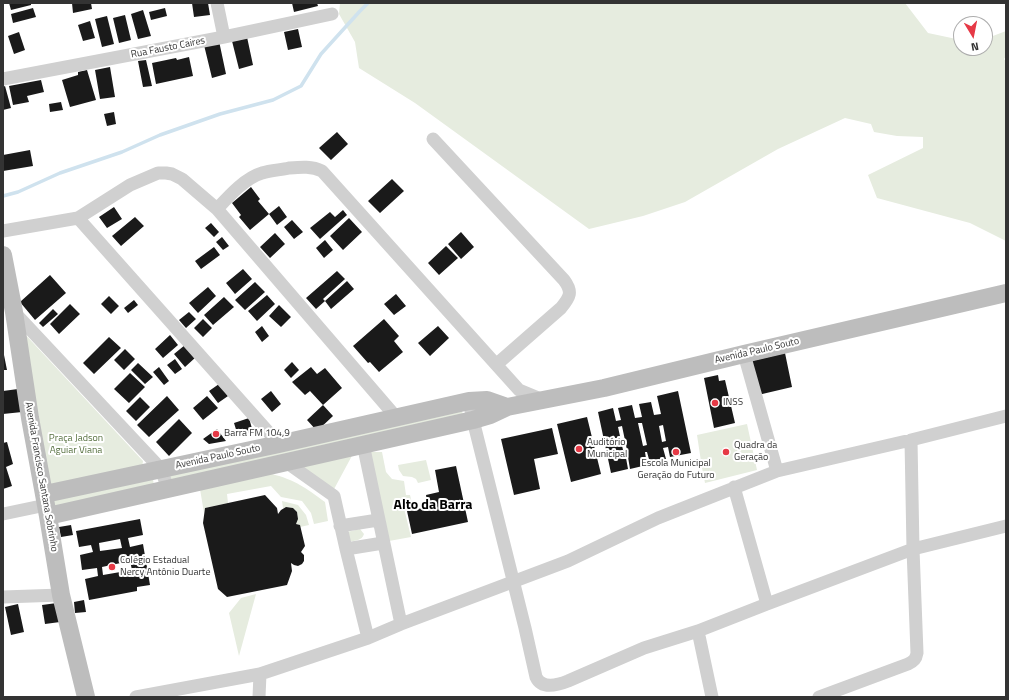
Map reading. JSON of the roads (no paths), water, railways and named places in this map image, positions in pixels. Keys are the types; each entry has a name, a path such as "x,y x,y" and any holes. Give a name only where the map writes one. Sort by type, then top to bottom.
{"street":[{"path":"217,3 224,37"},
{"name":"Rua Fausto Caires","path":"3,79 224,37 332,14"},
{"path":"433,140 564,280 569,290 570,294 568,300 561,308 497,364"},
{"path":"216,209 235,191 261,173 306,167 322,171 519,390 544,400"},
{"path":"3,231 78,218 130,184 158,173 172,174 182,179 216,209 396,417"},
{"path":"78,218 279,444"},
{"name":"Avenida Francisco Santana Sobrinho","path":"3,255 14,312 30,418 61,595 86,697"},
{"name":"Avenida Paulo Souto","path":"46,505 168,489 473,420 507,407 604,388 744,354 1006,294"},
{"path":"14,312 161,469 168,489"},
{"path":"744,354 777,471"},
{"name":"Avenida Paulo Souto","path":"46,505 161,469 469,401 486,400 507,407"},
{"path":"469,401 536,677 540,683 548,686 558,685 644,648 698,631 913,549 1006,526"},
{"path":"136,697 260,674 368,638 401,624 568,561 658,518 777,471 1006,416"},
{"path":"819,697 908,664 916,658 911,440"},
{"path":"363,444 401,624"},
{"path":"286,462 334,496 368,638"},
{"path":"734,487 767,604"},
{"path":"3,514 46,505"},
{"path":"340,526 378,520"},
{"path":"346,549 383,543"},
{"path":"3,597 61,595"},
{"path":"698,631 712,697"},
{"path":"259,697 260,674"}],"waterway":[{"path":"3,196 18,192 60,173 122,152 160,135 220,114 273,100 301,86 321,54 368,3"}],"place":[{"name":"INSS","path":"715,403"},
{"name":"Barra FM 104,9","path":"216,434"},
{"name":"Auditório Municipal","path":"579,449"},
{"name":"Escola Municipal Geração do Futuro","path":"676,452"},
{"name":"Quadra da Geração","path":"726,452"},
{"name":"Colégio Estadual Nercy Antônio Duarte","path":"112,567"}],"district":[{"name":"Alto da Barra","path":"433,506"}],"park label":[{"name":"Praça Jadson Aguiar Viana","path":"76,444"}]}
